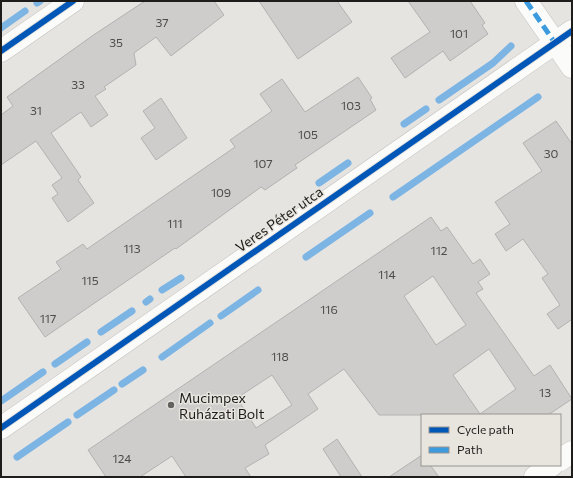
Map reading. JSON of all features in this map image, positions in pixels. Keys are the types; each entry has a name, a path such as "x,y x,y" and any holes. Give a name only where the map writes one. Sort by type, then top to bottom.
{"street":[{"path":"1,50 74,1"},
{"path":"526,1 564,37 572,67"},
{"name":"Veres Péter utca","path":"1,428 564,37"},
{"path":"561,459 572,452"},
{"path":"535,477 551,466"}],"building":[{"path":"145,1 214,1 224,15 171,56 156,37 134,53 136,65 104,87 106,89 95,96 108,115 91,127 81,112 51,133 81,177 78,180 94,203 68,222 52,198 58,194 52,185 62,178 36,141 1,165 1,115 13,106 7,97 92,36"},
{"path":"259,1 337,1 352,22 298,59"},
{"path":"408,1 470,1 485,23 482,25 488,34 450,61 443,51 405,78 391,58 430,32"},
{"path":"358,77 372,98 370,99 376,110 295,165 297,168 265,190 261,187 176,249 175,248 45,337 18,298 61,269 56,262 83,244 87,249 235,147 230,140 272,111 260,94 282,79 305,112"},
{"path":"161,98 187,138 156,160 141,138 155,128 143,111"},
{"path":"556,121 572,144 572,321 571,320 558,329 547,314 560,305 542,278 548,274 523,239 506,251 495,234 510,224 495,202 542,171 523,143"},
{"path":"431,217 441,231 447,227 473,264 480,259 490,274 478,282 483,289 476,293 534,376 550,365 572,399 550,414 379,415 344,369 308,394 318,409 265,445 269,454 245,468 251,477 186,477 172,456 140,477 106,477 88,450","holes":["433,276 466,325 436,345 404,296","489,349 516,389 480,414 453,375","272,375 292,405 256,428 237,398"]},
{"path":"337,439 362,477 341,477 323,449"},
{"path":"421,456 421,466 431,466 439,477 389,477"}],"waterway":[{"path":"1,28 25,11"},
{"path":"439,100 493,63 511,46"},
{"path":"393,197 538,97"},
{"path":"404,124 426,109"},
{"path":"319,183 348,163"},
{"path":"306,257 370,213"},
{"path":"162,290 181,278"},
{"path":"221,316 258,290"},
{"path":"146,302 150,299"},
{"path":"101,332 132,311"},
{"path":"162,357 210,323"},
{"path":"55,364 87,342"},
{"path":"122,384 143,370"},
{"path":"1,401 43,372"},
{"path":"77,415 114,390"},
{"path":"17,457 68,422"}],"marked path":[{"path":"526,1 555,43"}],"cycle path":[{"path":"1,51 73,1"},
{"path":"1,428 572,31"}],"place":[{"name":"Mucimpex Ruházati Bolt","path":"171,405"}]}
